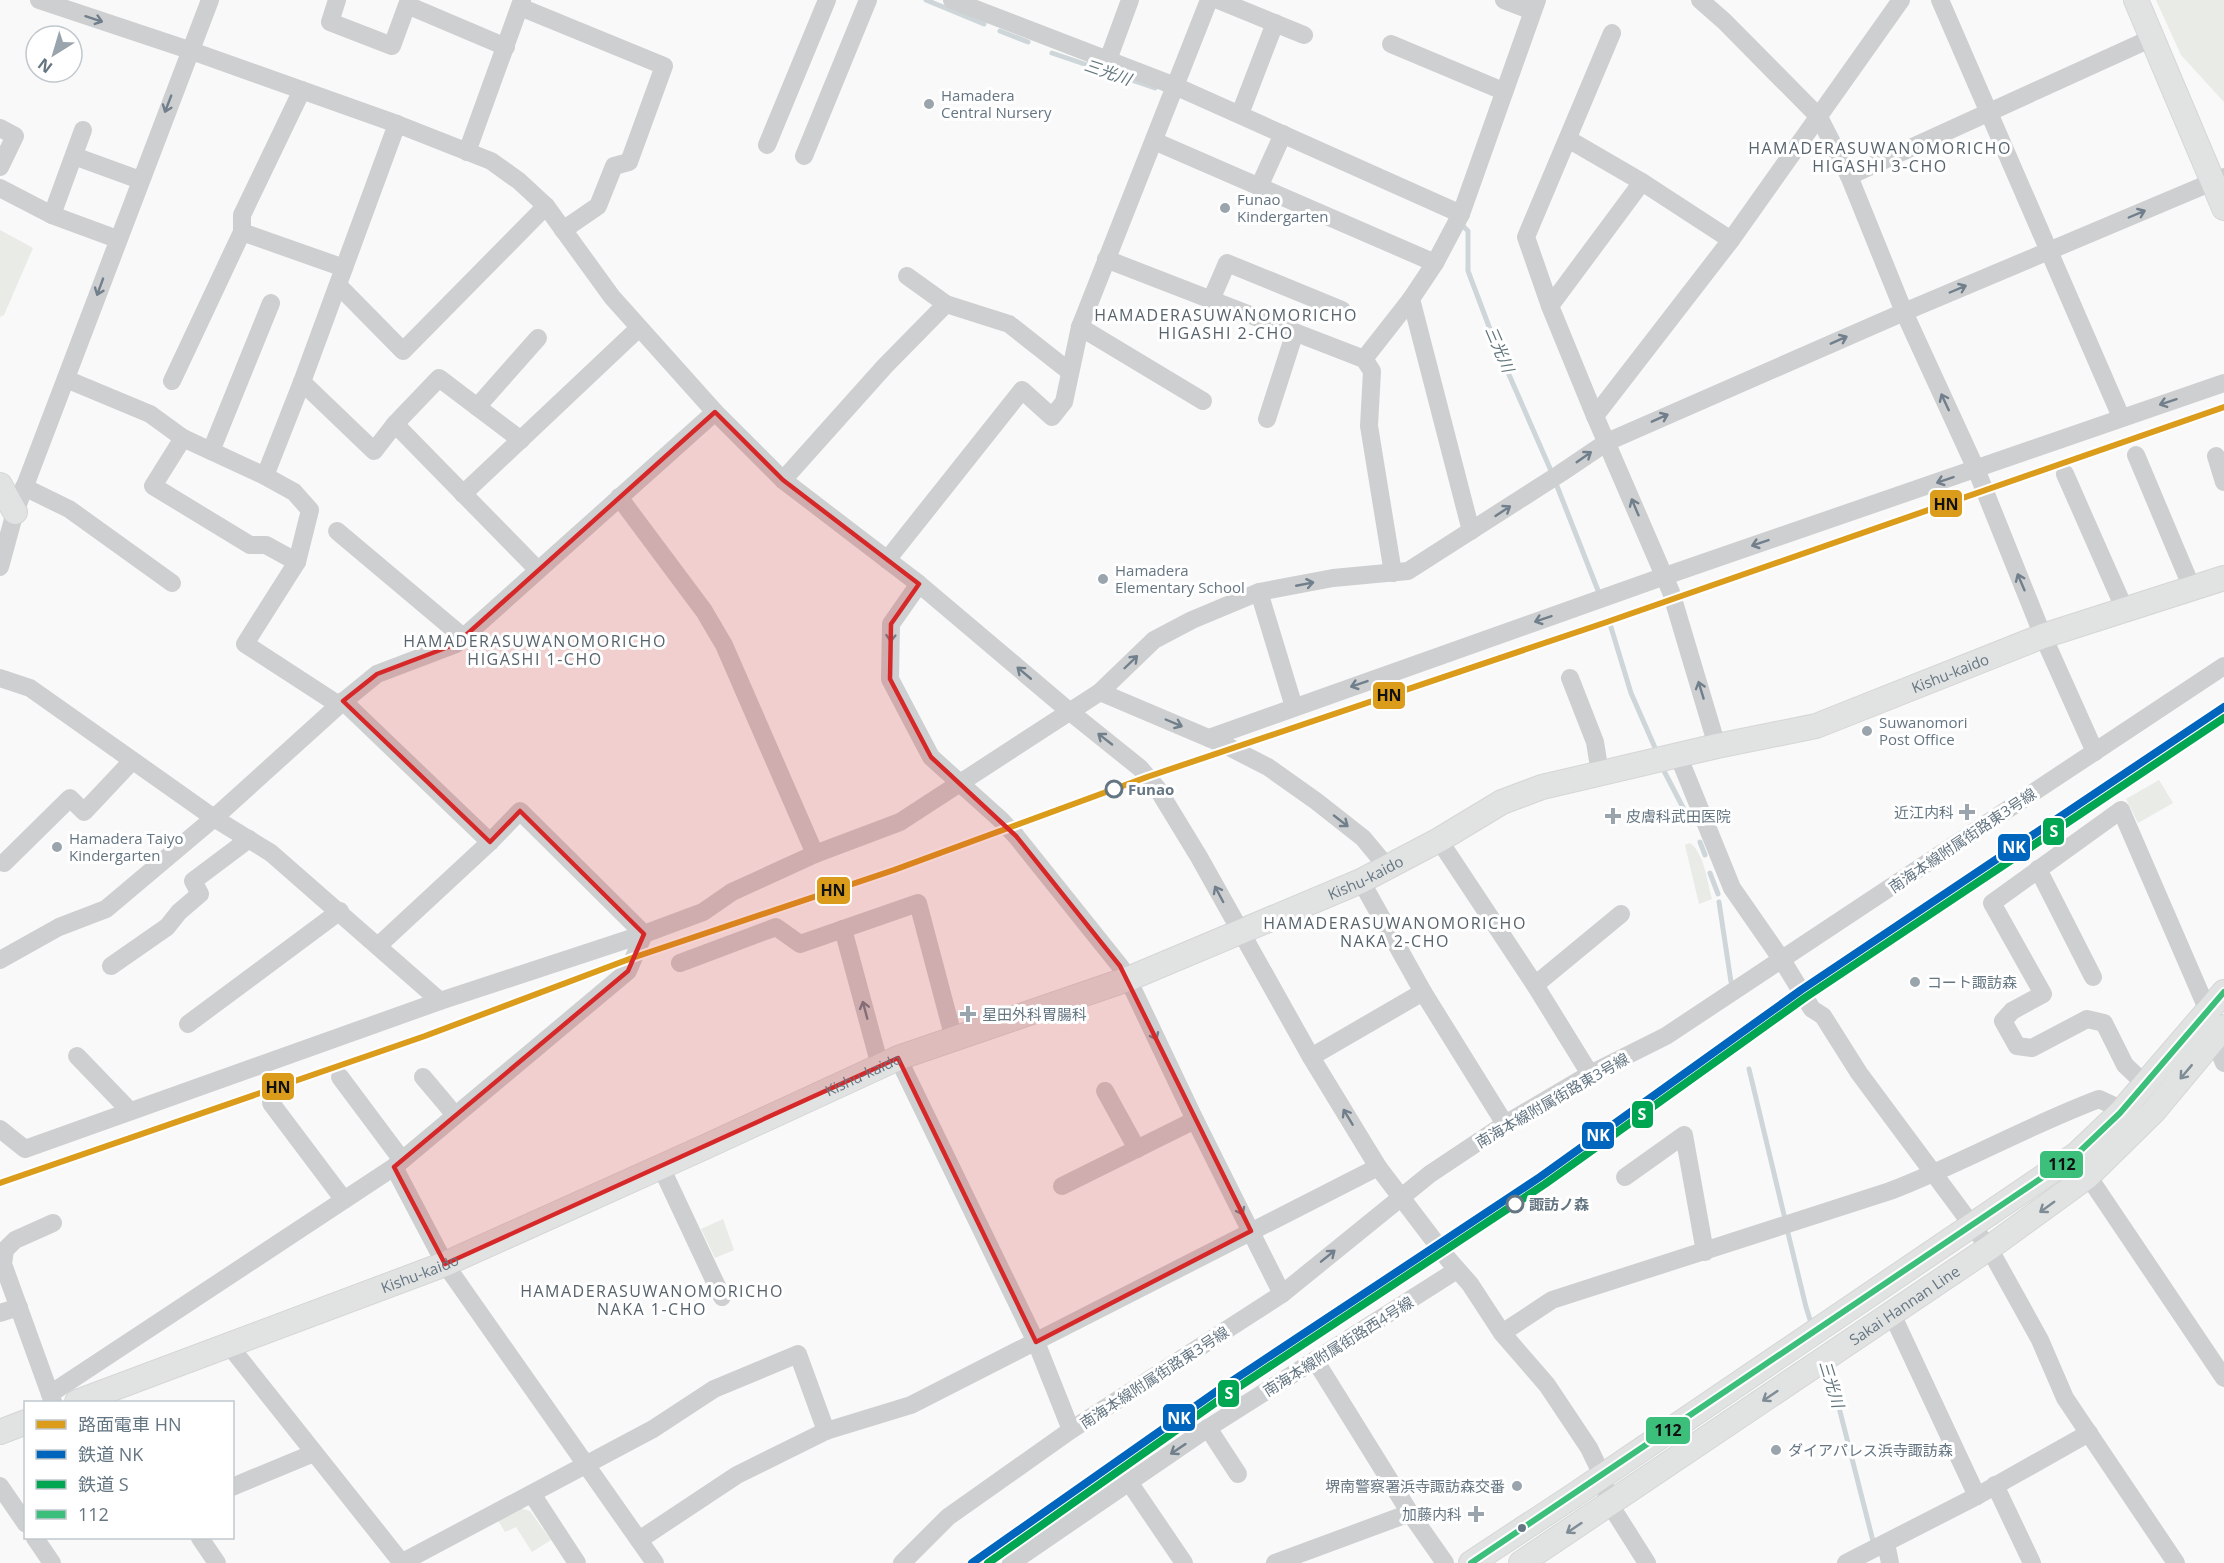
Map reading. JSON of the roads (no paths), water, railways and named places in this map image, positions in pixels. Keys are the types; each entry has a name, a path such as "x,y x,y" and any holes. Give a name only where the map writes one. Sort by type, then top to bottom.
{"street":[{"path":"39,0 60,4 397,123 491,161 519,181 546,206 612,297 715,412 783,480 919,584 1140,768 1199,857 1311,1057 1378,1167 1470,1284 1502,1332 1547,1385 1589,1448 1602,1475 1609,1503 1647,1563"},
{"path":"0,567 24,487 210,0"},
{"path":"338,0 330,22 392,45 408,3 506,46"},
{"path":"767,145 827,0"},
{"path":"804,156 868,0"},
{"path":"952,0 991,7 1173,92 1240,114 1281,140 1457,221"},
{"path":"1108,60 1130,0"},
{"path":"887,560 1022,390 1052,417 1064,402 1080,327 1209,0"},
{"path":"1218,0 1304,34"},
{"path":"1364,359 1435,263 1457,221 1534,6 1504,0"},
{"path":"1700,0 1724,21 1818,117 1849,176 1904,312 1976,469 2043,636 2096,752"},
{"path":"1595,416 1731,240 1901,0"},
{"path":"1940,0 2121,417"},
{"path":"2136,0 2218,179 2224,208"},
{"path":"467,152 521,4 664,66 629,162 614,166 598,206 563,230"},
{"path":"1240,114 1275,23"},
{"path":"1612,33 1526,237 1550,306 1595,416 1665,576 1717,746"},
{"path":"1849,176 2152,38"},
{"path":"1391,44 1503,91"},
{"path":"172,381 242,232 242,215 302,90"},
{"path":"265,476 397,123"},
{"path":"0,128 15,136 0,167"},
{"path":"52,214 83,130"},
{"path":"1568,139 1642,182 1731,240"},
{"path":"1259,187 1281,140"},
{"path":"1154,141 1435,263"},
{"path":"74,156 140,180"},
{"path":"0,1129 25,1149 440,1001 644,934 703,912 732,892 815,854 900,822 1100,692 1154,640 1192,620 1259,592 1333,578 1408,571 1607,442 1904,312 2218,179"},
{"path":"1550,306 1642,182"},
{"path":"0,188 52,214 117,239"},
{"path":"338,285 403,351 546,206"},
{"path":"242,232 344,268"},
{"path":"1106,259 1364,359 1371,371 1369,426 1393,573"},
{"path":"1211,300 1227,263 1342,310"},
{"path":"907,276 946,304 1009,324 1071,372"},
{"path":"1411,298 1471,531"},
{"path":"211,451 271,303"},
{"path":"783,480 885,366 946,304"},
{"path":"1080,327 1203,401"},
{"path":"464,494 639,328"},
{"path":"1267,419 1295,332"},
{"path":"477,407 538,338"},
{"path":"302,382 374,451 395,424 439,378 521,440"},
{"path":"66,379 150,414 183,438 294,492 310,510 297,562 245,644 341,703 490,842"},
{"path":"1209,738 1665,576 2224,383"},
{"path":"0,960 59,927 106,909 214,818 341,703 377,674 456,644 537,569 715,412"},
{"path":"395,424 537,569"},
{"path":"183,438 153,486 250,545 266,545 297,562"},
{"path":"2136,455 2192,588"},
{"path":"2216,456 2224,482"},
{"path":"2065,474 2125,610"},
{"path":"0,485 15,512"},
{"path":"24,487 69,509 172,584"},
{"path":"619,497 704,610 724,645 815,854"},
{"path":"337,531 464,637"},
{"name":"Kishu-kaido","path":"83,1401 107,1397 228,1344 445,1264 889,1062 1128,979 1361,881 1439,840 1502,802 1542,787 1717,746 1816,726 2043,636 2224,578"},
{"path":"919,584 891,624 890,679 931,757 1016,836 1120,966 1282,1294"},
{"path":"1259,592 1294,707"},
{"name":"南海本線附属街路東3号線","path":"902,1563 948,1516 1071,1430 1282,1294 1400,1197 1504,1124 1590,1074 1666,1036 2224,666"},
{"path":"0,678 30,688 214,818 271,853 379,945 440,1001"},
{"path":"1570,678 1594,742 1600,773"},
{"path":"1100,692 1209,738 1268,768 1316,801 1363,838 1388,868"},
{"path":"1667,758 1732,888 1782,960 1812,1009 1823,1016 1859,1073 1989,1248 2040,1340 2065,1398 2176,1563"},
{"path":"4,862 70,798 84,812 132,761"},
{"path":"2145,1084 2124,1065 2104,1023 2087,1019 2032,1048 2017,1046 2003,1021 2012,1011 2043,994 1992,903 2121,810 2218,1027 2224,1063"},
{"path":"379,945 490,842 520,811 644,934"},
{"path":"111,966 167,927 179,912 200,894 193,881 249,839"},
{"path":"1439,840 1535,985 1590,1074"},
{"path":"2038,869 2093,977"},
{"path":"1361,881 1423,992 1504,1124"},
{"path":"680,963 776,927 800,944 918,903 954,1039"},
{"path":"188,1024 340,911"},
{"path":"1535,985 1621,914"},
{"path":"843,929 889,1062 1036,1342 1071,1430"},
{"path":"54,1223 15,1240 5,1250 3,1264 52,1398 398,1164 628,971 644,934"},
{"path":"1311,1057 1423,992"},
{"name":"Sakai Hannan Line","path":"1521,1563 1989,1248 2088,1176 2154,1111 2218,1027 2224,992"},
{"name":"Sakai Hannan Line","path":"1471,1563 2077,1154 2120,1113 2145,1084 2218,1027"},
{"path":"77,1056 130,1111"},
{"path":"340,1077 398,1164 445,1264 639,1540 649,1561"},
{"path":"423,1077 455,1115"},
{"path":"1105,1091 1137,1149"},
{"path":"1502,1332 1551,1300 1890,1191 1933,1174 2060,1114 2099,1099 2112,1105 2120,1113"},
{"path":"271,1103 344,1200"},
{"path":"1062,1186 1195,1120"},
{"path":"1625,1177 1684,1135 1705,1252"},
{"path":"661,1167 722,1297"},
{"path":"639,1540 737,1475 826,1431 911,1405 1378,1167"},
{"path":"2088,1176 2224,1378"},
{"name":"南海本線附属街路西4号線","path":"1011,1563 1208,1428 1457,1270"},
{"path":"0,1312 19,1306"},
{"path":"1892,1314 1977,1496"},
{"path":"228,1344 401,1563 653,1429 714,1389 798,1354 826,1431"},
{"path":"1315,1360 1410,1513 1445,1563"},
{"path":"0,1432 24,1423"},
{"path":"1208,1428 1238,1474"},
{"path":"1854,1559 1977,1496 2089,1433"},
{"path":"234,1486 314,1453"},
{"path":"1129,1482 1184,1563"},
{"path":"0,1485 24,1521"},
{"path":"1995,1485 2032,1563"},
{"path":"532,1494 578,1563"},
{"path":"1275,1563 1410,1513"},
{"path":"36,1539 52,1563"},
{"path":"201,1539 217,1563"},
{"path":"1885,1543 1890,1563"}],"waterway":[{"name":"三光川","path":"926,0 984,24"},
{"name":"三光川","path":"1000,31 1028,42"},
{"name":"三光川","path":"1052,53 1155,88"},
{"name":"三光川","path":"1462,225 1468,231 1468,271 1496,345 1552,473"},
{"name":"三光川","path":"1555,481 1599,593"},
{"name":"三光川","path":"1610,624 1631,693 1656,750"},
{"name":"三光川","path":"1663,769 1691,823"},
{"name":"三光川","path":"1700,842 1705,855"},
{"name":"三光川","path":"1710,873 1718,894"},
{"name":"三光川","path":"1719,902 1731,982"},
{"name":"三光川","path":"1749,1069 1785,1219"},
{"name":"三光川","path":"1787,1229 1812,1326"},
{"name":"三光川","path":"1827,1365 1873,1541"}],"tram line":[{"name":"HN","path":"0,1183 425,1036 632,958 894,870 1147,777 1604,623 2224,407"}],"rail line":[{"name":"NK","path":"972,1563 1217,1391 1540,1177 1801,990 2224,707"},
{"name":"S","path":"988,1563 1222,1398 1545,1184 1806,997 2224,718"}],"place":[{"name":"Hamadera Central Nursery","path":"929,104"},
{"name":"Funao Kindergarten","path":"1225,208"},
{"name":"Hamadera Elementary School","path":"1103,579"},
{"name":"Suwanomori Post Office","path":"1867,731"},
{"name":"Funao","path":"1114,789"},
{"name":"近江内科","path":"1967,812"},
{"name":"皮膚科武田医院","path":"1613,816"},
{"name":"Hamadera Taiyo Kindergarten","path":"57,847"},
{"name":"コート諏訪森","path":"1915,982"},
{"name":"星田外科胃腸科","path":"968,1014"},
{"name":"諏訪ノ森","path":"1515,1204"},
{"name":"ダイアパレス浜寺諏訪森","path":"1776,1450"},
{"name":"堺南警察署浜寺諏訪森交番","path":"1517,1486"},
{"name":"加藤内科","path":"1476,1514"}],"district":[{"name":"HAMADERASUWANOMORICHO HIGASHI 3-CHO","path":"1880,157"},
{"name":"HAMADERASUWANOMORICHO HIGASHI 2-CHO","path":"1226,324"},
{"name":"HAMADERASUWANOMORICHO HIGASHI 1-CHO","path":"535,650"},
{"name":"HAMADERASUWANOMORICHO NAKA 2-CHO","path":"1395,932"},
{"name":"HAMADERASUWANOMORICHO NAKA 1-CHO","path":"652,1300"}]}
